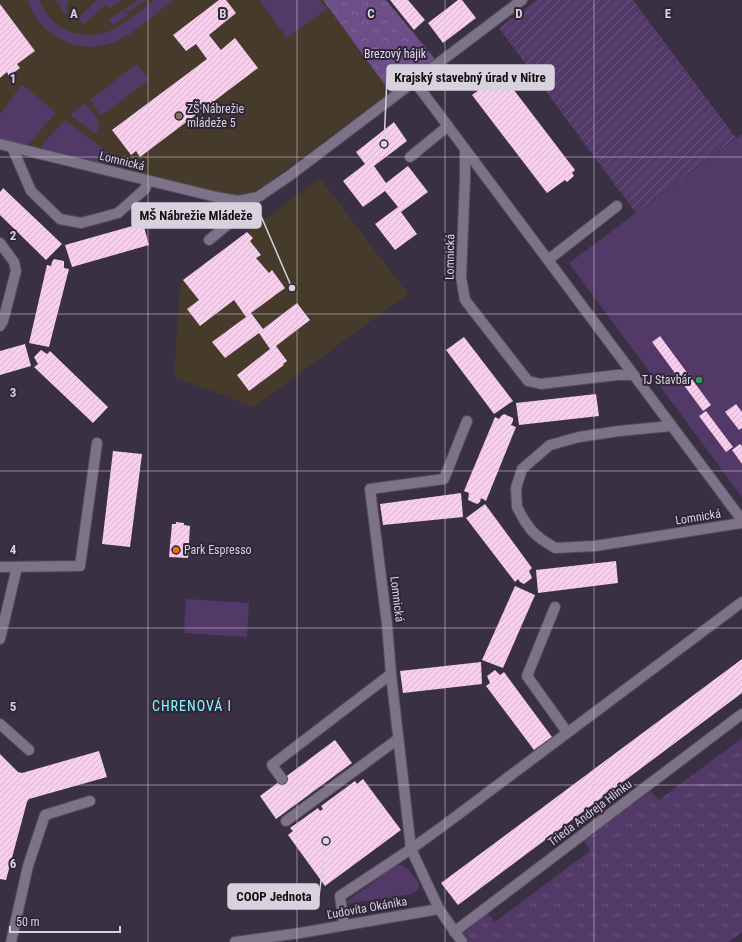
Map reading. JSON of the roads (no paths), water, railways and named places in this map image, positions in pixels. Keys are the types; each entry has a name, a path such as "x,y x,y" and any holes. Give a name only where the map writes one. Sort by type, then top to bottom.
{"street":[{"name":"Lomnická","path":"0,144 195,193 238,201 258,198 415,82 522,0"},
{"name":"Lomnická","path":"415,82 634,375 742,522 595,546 555,548 532,531 517,507 516,488 522,469 550,445 579,437 619,431 671,426"},
{"path":"410,157 448,126"},
{"path":"12,148 31,191 60,219 81,223 118,213 145,189 148,181"},
{"name":"Lomnická","path":"465,149 461,277 465,300 528,382 541,384 617,375 634,375"},
{"path":"208,240 232,221 238,201"},
{"path":"548,260 617,206"},
{"path":"0,243 14,262 16,271 3,322 0,326"},
{"name":"Lomnická","path":"462,942 439,909 411,849 391,674 387,624 370,489 444,479 467,421"},
{"path":"0,567 17,568 80,566 97,443"},
{"path":"0,639 17,568"},
{"path":"344,925 340,896 411,849 742,602"},
{"path":"555,607 527,676 567,732"},
{"path":"282,779 272,766 391,674"},
{"name":"Trieda Andreja Hlinku","path":"454,932 742,714"},
{"path":"0,724 29,750"},
{"path":"286,821 398,739"},
{"path":"10,942 28,866 45,816 90,801"},
{"name":"Ľudovíta Okánika","path":"235,942 300,937 344,925 439,909"}],"place":[{"name":"ZŠ Nábrežie mládeže 5","path":"179,116"},
{"name":"Krajský stavebný úrad v Nitre","path":"384,144"},
{"name":"MŠ Nábrežie Mládeže","path":"292,288"},
{"name":"TJ Stavbár","path":"699,380"},
{"name":"Park Espresso","path":"176,550"},
{"name":"COOP Jednota","path":"326,841"}],"district":[{"name":"CHRENOVÁ I","path":"192,706"}],"park label":[{"name":"Brezový hájik","path":"395,54"}]}
